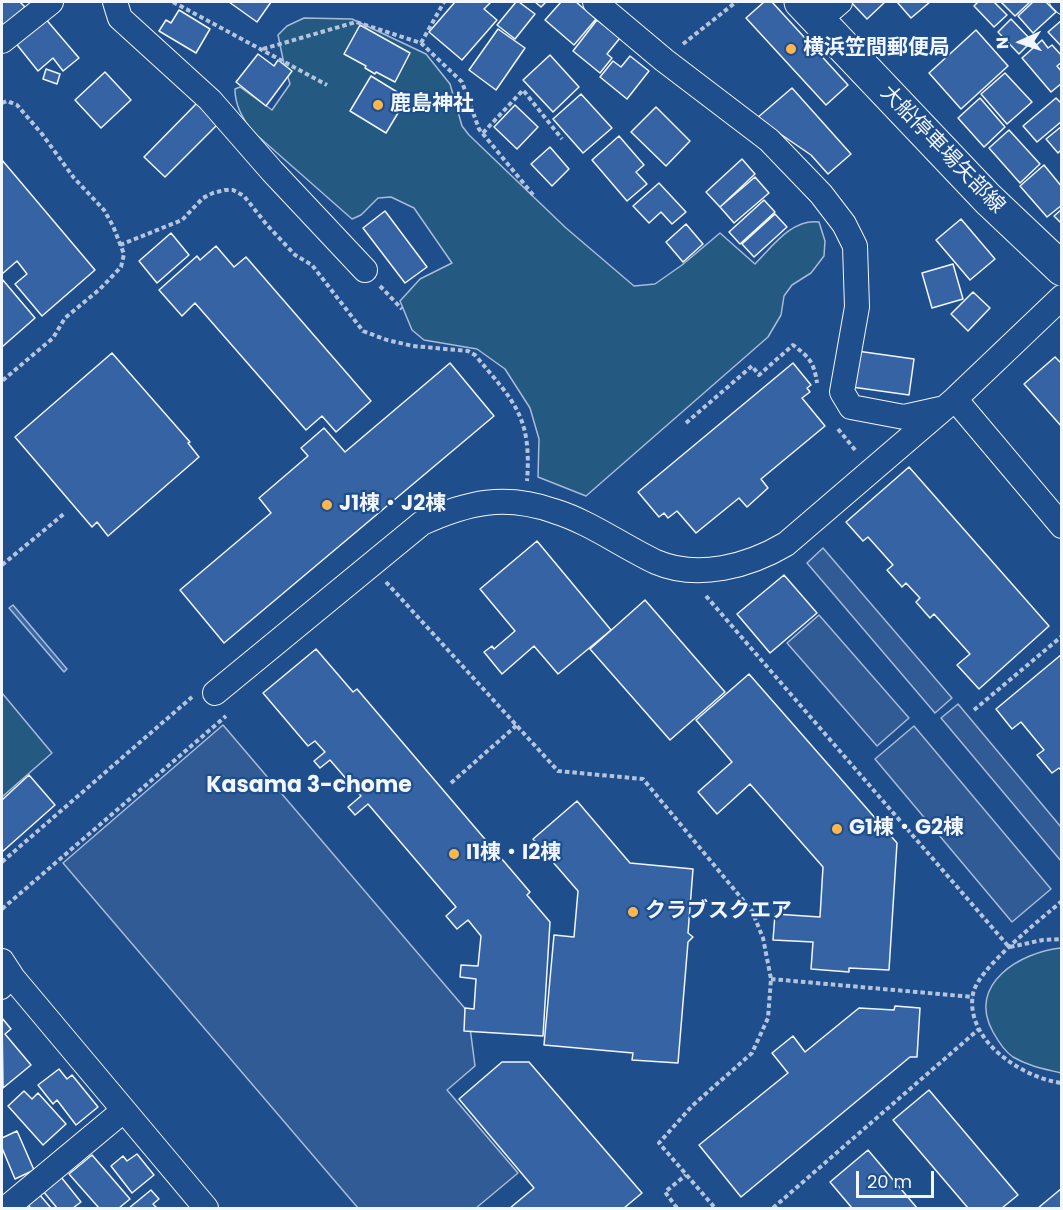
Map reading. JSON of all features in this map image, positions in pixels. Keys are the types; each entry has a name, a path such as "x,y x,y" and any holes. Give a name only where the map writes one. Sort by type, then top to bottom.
{"main road":[{"name":"大船停車場矢部線","path":"820,8 988,200 1062,269"}],"street":[{"path":"115,2 120,18 210,100 272,171 365,270"},
{"path":"595,2 664,60 769,140 821,194 844,224 855,246 857,307 842,392 851,407 904,417 949,404"},
{"path":"2,41 47,3"},
{"path":"206,693 422,523 466,505 490,502 529,504 554,510 658,563 687,569 701,570 745,564 768,555 786,544 949,404 1062,297"},
{"path":"949,404 1062,526"},
{"path":"5,976 206,1209"},
{"path":"8,1200 123,1111"}],"lane":[{"path":"1056,2 1062,8"}],"path":[{"path":"173,2 327,85"},
{"path":"421,43 444,2"},
{"path":"664,60 736,2"},
{"path":"263,49 356,22 421,43 462,82 482,134 534,196"},
{"path":"482,134 523,90 562,139"},
{"path":"2,102 7,101 17,105 74,178 104,210 124,254 121,267 100,289 65,318 53,338 2,381"},
{"path":"120,245 182,220 203,198 213,193 233,190 244,196 295,255 312,265 363,331 413,346 468,351 475,355 511,398 519,413 527,437 529,456 526,488"},
{"path":"686,423 752,366 759,375 793,345 810,358 815,371 818,394"},
{"path":"838,429 860,456"},
{"path":"2,565 65,513"},
{"path":"371,565 558,771 643,779 752,911 763,938 771,980 768,1017 752,1053 692,1106 659,1143 715,1209"},
{"path":"701,570 699,588 1010,947"},
{"path":"378,590 395,574"},
{"path":"974,710 1062,636"},
{"path":"2,862 206,693"},
{"path":"2,909 231,712"},
{"path":"451,783 517,725"},
{"path":"1062,901 990,964 972,992 973,1015 983,1037 996,1051 1025,1072 1062,1083"},
{"path":"1010,947 1043,940 1062,939"},
{"path":"771,980 973,997"},
{"path":"773,1209 979,1029"},
{"path":"677,1209 665,1192 686,1175"}],"shaded area":[{"path":"304,18 352,19 426,54 450,84 462,126 469,135 566,228 634,286 655,284 720,233 755,264 791,229 800,224 819,222 825,241 824,256 811,273 792,285 784,296 781,315 768,337 586,496 538,477 539,439 530,408 505,369 477,349 424,340 412,330 400,301 420,279 452,263 414,208 391,197 378,198 361,215 352,219 251,130 242,116 235,89 240,87 272,110 290,84 278,35 287,26"},
{"path":"823,548 952,698 935,713 807,563"},
{"path":"13,605 67,669 64,672 9,608"},
{"path":"819,615 909,718 877,746 787,643"},
{"path":"2,693 52,753 2,797"},
{"path":"958,704 1061,827 1061,861 941,718"},
{"path":"223,725 468,1012 475,1066 447,1090 518,1173 476,1208 358,1208 63,863"},
{"path":"914,726 1051,889 1012,922 875,759"},
{"path":"1062,948 1061,1073 1031,1065 1010,1055 993,1032 987,1015 987,999 992,985 1015,964 1030,956"}],"building":[{"path":"2,2 20,2 25,7 2,28"},
{"path":"229,2 271,2 257,22"},
{"path":"455,2 491,2 484,9 497,20 462,60 429,32"},
{"path":"516,2 535,14 515,39 497,25"},
{"path":"535,2 546,2 541,7"},
{"path":"561,2 576,2 596,19 574,45 545,20"},
{"path":"764,2 772,2 848,85 826,105 746,18"},
{"path":"851,2 885,2 867,19"},
{"path":"897,2 930,2 911,18"},
{"path":"978,2 994,2 1007,15 994,27 974,6"},
{"path":"1001,2 1030,2 1015,16"},
{"path":"1033,2 1046,2 1056,12 1033,33 1018,16"},
{"path":"179,10 210,29 196,53 159,31 166,20 171,23"},
{"path":"44,17 79,58 63,71 53,58 38,71 14,41"},
{"path":"1011,19 1032,41 1019,54 998,32"},
{"path":"597,20 620,38 607,54 612,58 600,73 573,51"},
{"path":"1062,20 1062,47 1048,32"},
{"path":"360,25 410,53 395,82 376,72 375,74 365,68 366,66 344,54"},
{"path":"498,29 525,48 496,90 469,70"},
{"path":"976,30 1008,66 961,109 929,73"},
{"path":"1042,40 1048,48 1052,45 1062,56 1062,62 1057,66 1062,72 1062,83 1051,92 1022,58"},
{"path":"258,54 274,66 278,60 292,71 266,106 236,82"},
{"path":"550,55 579,87 553,112 523,80"},
{"path":"630,56 649,71 627,99 600,77 613,61 621,67"},
{"path":"46,69 60,74 57,84 43,79"},
{"path":"105,72 131,100 101,128 75,100"},
{"path":"1005,73 1032,102 1007,124 981,94"},
{"name":"鹿島神社","path":"371,76 407,98 386,133 350,111"},
{"path":"792,88 851,154 828,174 811,155 757,118"},
{"path":"581,94 612,128 583,153 553,119"},
{"path":"980,98 1005,127 984,147 958,118"},
{"path":"1056,98 1062,104 1062,121 1037,142 1023,126"},
{"path":"198,102 219,123 165,177 144,157"},
{"path":"515,105 538,127 517,149 494,127"},
{"path":"656,107 690,141 666,166 631,132"},
{"path":"1062,126 1062,149 1058,153 1046,139"},
{"path":"1009,130 1040,164 1020,183 989,148"},
{"path":"619,136 644,165 636,172 647,184 627,201 592,160"},
{"path":"550,147 569,169 552,186 531,164"},
{"path":"742,159 755,174 720,207 706,192"},
{"path":"2,160 95,270 42,316 15,284 27,274 17,261 2,274"},
{"path":"1044,165 1062,187 1062,205 1047,217 1020,186"},
{"path":"755,177 769,193 734,223 720,207"},
{"path":"659,183 686,212 672,224 661,212 649,223 633,206"},
{"path":"764,200 775,212 740,244 729,232"},
{"path":"1062,209 1062,224 1054,216"},
{"path":"385,211 427,267 405,283 363,228"},
{"path":"775,214 787,227 754,257 742,244"},
{"path":"961,219 995,259 970,280 936,240"},
{"path":"686,224 703,244 683,262 666,242"},
{"path":"171,233 189,255 157,283 139,261"},
{"path":"216,246 234,267 246,257 371,401 336,432 322,416 306,430 195,303 182,316 159,290 197,256 200,260"},
{"path":"953,264 963,299 932,308 922,273"},
{"path":"2,279 35,318 2,347"},
{"path":"973,292 990,308 968,331 951,314"},
{"path":"857,351 914,359 909,395 852,387"},
{"path":"112,353 190,442 188,443 199,457 108,536 97,522 92,527 15,437"},
{"path":"1055,357 1062,364 1062,427 1024,384"},
{"name":"J1棟・J2棟","path":"450,363 494,416 224,643 180,590 271,513 259,498 308,456 301,448 324,428 345,452"},
{"path":"793,363 811,385 807,388 810,392 802,398 825,426 761,479 768,488 747,507 739,498 696,533 677,511 668,518 664,513 659,517 638,492"},
{"path":"909,467 1049,626 979,689 957,665 970,654 934,614 930,618 916,602 920,598 906,583 902,587 887,570 893,565 868,537 863,541 846,522"},
{"path":"537,541 611,630 558,674 534,646 502,674 484,652 492,646 494,649 515,631 480,589"},
{"path":"784,575 817,613 770,653 737,614"},
{"path":"645,600 725,692 670,740 590,649"},
{"name":"I1棟・I2棟","path":"316,649 353,692 357,689 530,892 527,895 550,922 543,1036 464,1031 465,1008 474,1009 476,979 460,977 461,965 478,966 481,936 468,920 457,929 446,916 456,907 368,804 355,815 348,807 361,796 330,760 320,768 314,761 325,752 315,741 308,746 263,693"},
{"path":"1062,654 1062,771 1059,768 1052,773 1037,755 1044,750 1021,722 1012,729 996,709"},
{"name":"G1棟・G2棟","path":"749,674 897,843 889,970 849,968 849,972 811,969 813,942 773,940 775,914 820,917 823,867 750,784 717,814 698,792 732,762 696,720"},
{"path":"29,775 55,805 2,852 2,800"},
{"name":"クラブスクエア","path":"577,801 630,863 693,869 688,933 693,937 688,942 678,1063 632,1060 633,1053 544,1045 554,935 574,937 578,891 533,839"},
{"path":"895,1006 920,1008 917,1057 910,1057 741,1197 699,1145 788,1073 772,1053 793,1036 805,1052 859,1008 894,1010"},
{"path":"2,1018 11,1029 5,1034 31,1065 3,1088"},
{"path":"502,1062 529,1062 642,1193 624,1208 510,1208 534,1188 459,1099"},
{"path":"59,1069 67,1079 72,1075 98,1107 76,1125 57,1100 53,1104 38,1085"},
{"path":"929,1090 1018,1195 1002,1208 968,1208 893,1120"},
{"path":"24,1091 32,1099 38,1093 66,1124 43,1145 8,1106"},
{"path":"17,1131 34,1170 15,1179 2,1148 2,1138"},
{"path":"868,1150 917,1208 852,1208 830,1182"},
{"path":"137,1154 154,1175 132,1193 111,1166 123,1156 127,1161"},
{"path":"92,1155 130,1199 119,1208 99,1208 69,1174"},
{"path":"61,1177 81,1202 73,1208 57,1208 43,1191"},
{"path":"1062,1188 1062,1208 1038,1208"},
{"path":"151,1190 159,1199 153,1204 157,1208 129,1208"},
{"path":"39,1194 51,1208 31,1208 27,1204"}],"place":[{"name":"横浜笠間郵便局","path":"791,49"},
{"name":"鹿島神社","path":"378,105"},
{"name":"J1棟・J2棟","path":"327,505"},
{"name":"G1棟・G2棟","path":"837,829"},
{"name":"I1棟・I2棟","path":"454,854"},
{"name":"クラブスクエア","path":"633,912"}],"district":[{"name":"Kasama 3-chome","path":"309,786"}]}
